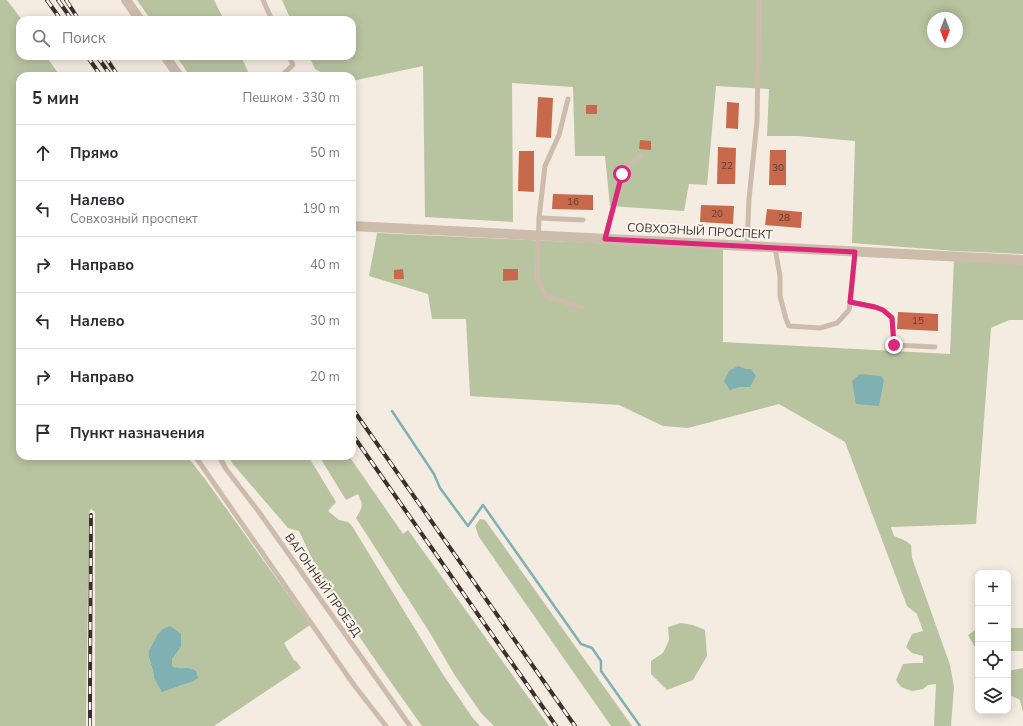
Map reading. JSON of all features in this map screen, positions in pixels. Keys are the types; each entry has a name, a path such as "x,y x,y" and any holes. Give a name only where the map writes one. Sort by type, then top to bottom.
{"street":[{"path":"126,0 137,16"},
{"path":"168,60 176,72"},
{"name":"СОВХОЗНЫЙ ПРОСПЕКТ","path":"356,226 1023,260"}],"lane":[{"path":"263,0 270,16"},
{"path":"747,246 749,199 757,121 759,0"},
{"path":"285,72 293,65 291,60"},
{"path":"568,99 559,135 545,166 539,218 537,279 547,297 582,307"},
{"path":"605,239 622,174 629,164 641,156"},
{"path":"539,218 583,220"},
{"path":"776,248 780,276 780,296 789,326 820,328 837,323 849,310 855,252"},
{"path":"850,302 883,310 892,318 894,345 935,346"},
{"path":"198,460 354,685 386,726"},
{"name":"ВАГОННЫЙ ПРОЕЗД","path":"221,460 226,469 264,518 410,726"}],"green space":[{"path":"0,0 7,0 19,16 16,16 16,60 49,60 57,72 16,72 16,460 190,460 310,625 284,643 294,660 301,668 214,726 95,726 95,512 91,509 89,513 86,726 0,726","holes":["181,647 172,659 172,666 178,669 191,668 192,682 179,686 154,678 149,658"]},
{"path":"137,0 214,0 222,16 148,16"},
{"path":"282,0 1023,0 1023,254 955,251 852,243 855,141 798,136 767,136 769,89 716,86 707,185 689,184 684,211 610,206 605,156 575,156 573,87 512,83 513,222 425,217 423,66 356,80 356,72 321,72 315,69 311,60 356,60 356,16 289,16"},
{"path":"179,60 243,60 248,72 187,72"},
{"path":"377,233 723,249 723,342 950,354 954,259 1023,262 1023,320 1009,320 991,328 976,524 891,527 894,536 911,545 912,558 950,665 954,687 951,726 934,726 936,684 928,685 923,689 912,691 901,687 896,680 903,664 923,663 923,656 912,653 906,647 912,634 923,631 917,614 907,606 845,442 779,404 688,428 663,426 619,405 470,396 466,319 432,319 428,294 369,276"},
{"path":"231,460 310,460 336,502 328,511 339,520 348,522 352,526 442,673 472,717 480,726 422,726 334,599 299,531 288,528"},
{"path":"321,460 352,460 403,534 408,530 549,726 494,726 481,713 454,674 430,633 356,518 362,507 358,494 346,500"},
{"path":"480,519 485,520 632,726 611,726 479,537 475,526"},
{"path":"681,623 693,625 705,630 707,656 693,680 667,690 651,674 651,661 663,653 669,640 668,627"},
{"path":"1011,628 1023,628 1023,651 1011,651"},
{"path":"975,630 975,647 968,635"},
{"path":"1023,668 1023,712 1020,700 1011,696 1011,670"}],"water":[{"path":"738,366 751,369 756,376 750,387 739,387 730,390 724,381 729,371"},
{"path":"860,374 881,376 884,380 879,406 856,404 852,381"},
{"path":"170,626 181,634 181,647 172,659 172,666 193,669 196,671 198,678 192,682 162,692 154,678 149,658 149,651 158,634 163,629"}],"building":[{"path":"538,97 553,98 551,138 536,137"},
{"path":"727,102 739,103 738,129 726,128"},
{"path":"586,105 597,105 597,114 586,114"},
{"path":"640,140 651,141 651,150 639,149"},
{"path":"718,147 736,148 735,184 717,184"},
{"path":"770,150 786,150 786,185 769,185"},
{"path":"519,151 534,151 534,192 518,191"},
{"path":"553,194 593,195 593,210 552,209"},
{"path":"701,205 734,206 733,224 700,222"},
{"path":"767,209 802,212 801,228 765,225"},
{"path":"403,269 404,279 394,279 394,270"},
{"path":"503,269 518,269 518,280 503,281"},
{"path":"898,312 938,314 938,331 897,329"}],"waterway":[{"path":"392,411 434,474 440,488 468,526 483,505 581,644 592,648 601,661 601,671 640,726"}],"railway":[{"path":"47,0 58,16"},
{"path":"58,0 69,16"},
{"path":"66,0 76,16"},
{"path":"90,60 98,72"},
{"path":"100,60 108,72"},
{"path":"108,60 115,72"},
{"path":"356,414 575,726"},
{"path":"356,440 556,726"},
{"path":"90,726 91,515"}],"route":[{"path":"622,174 605,239 855,252 850,302 883,310 892,318 894,345"}]}
